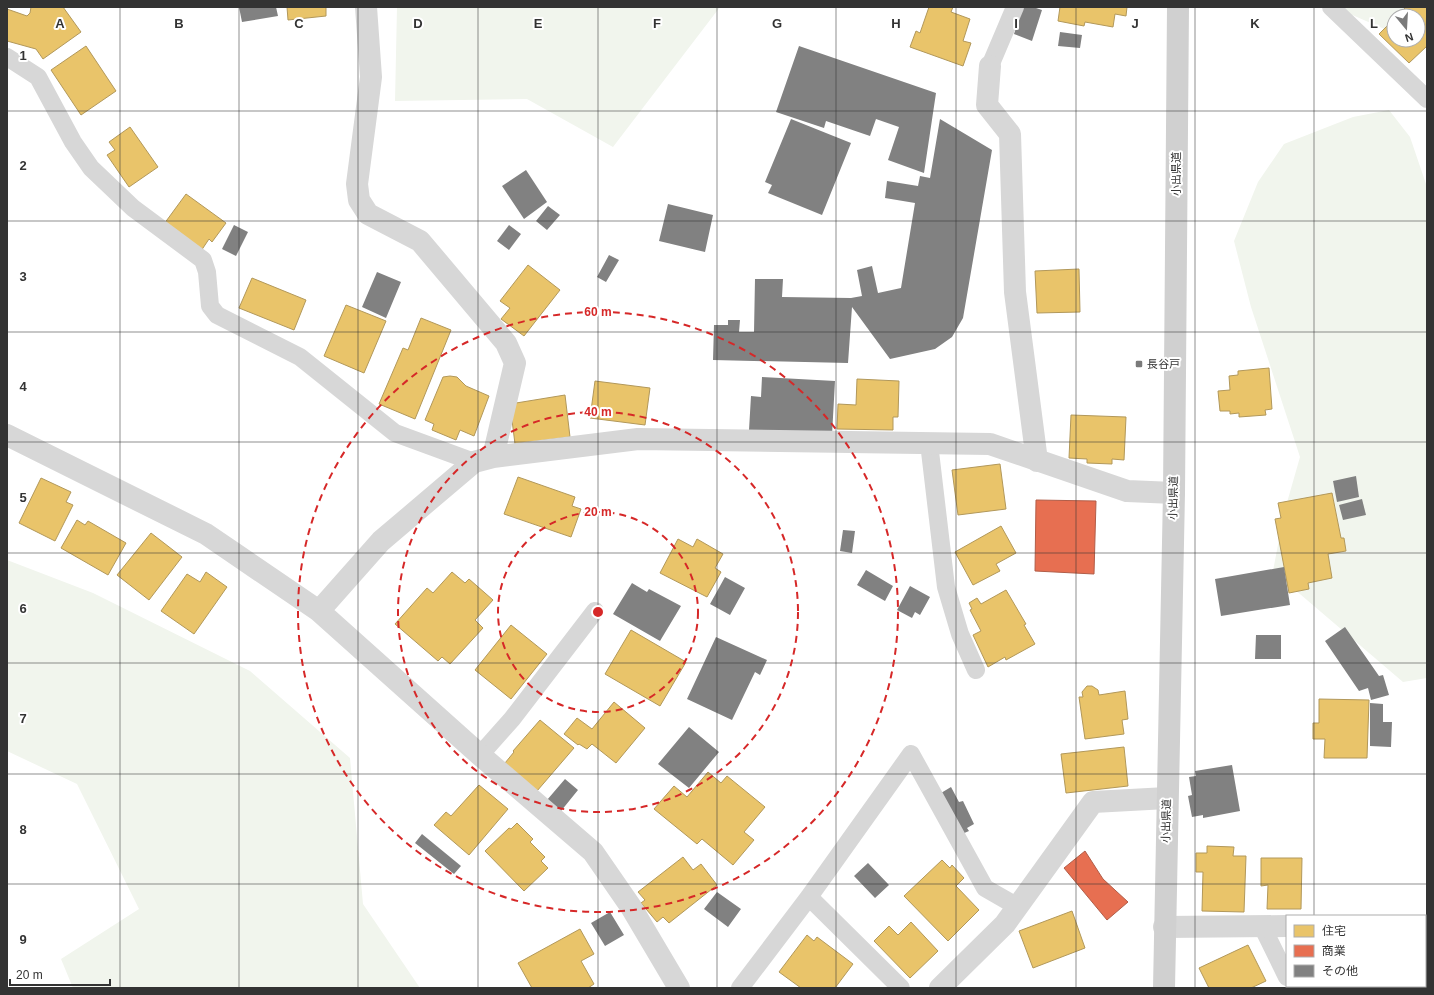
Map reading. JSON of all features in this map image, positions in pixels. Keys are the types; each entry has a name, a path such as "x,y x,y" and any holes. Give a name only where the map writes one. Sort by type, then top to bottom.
{"main road":[{"name":"小出県道","path":"1164,988 1164,927 1174,493 1178,7"}],"street":[{"path":"366,7 371,77 357,184 359,200 368,214 420,241 506,343 515,363 484,459"},
{"path":"990,66 987,105 1010,134 1015,292 1037,461"},
{"path":"7,435 206,534 319,611 593,852 631,907 679,988"},
{"path":"319,611 381,542 484,459 638,439 990,444 1127,491 1174,493"},
{"path":"940,988 1005,924 1092,802 1167,798"},
{"path":"1164,927 1286,926"}],"lane":[{"path":"990,66 1015,7"},
{"path":"1331,7 1427,99"},
{"path":"7,57 38,77 74,142 91,168 133,208 202,260 207,272 210,306 217,315 300,357 395,433 484,459"},
{"path":"928,443 946,587 960,634 976,670"},
{"path":"480,754 512,719 595,611"},
{"path":"740,988 809,897 911,754 985,888 1018,907"},
{"path":"809,897 901,988"},
{"path":"1262,926 1286,975"}],"shaded area":[{"path":"397,7 720,7 613,147 527,99 395,101"},
{"path":"1334,7 1427,7 1426,28 1426,8 1386,8 1386,30"},
{"path":"1389,110 1410,137 1427,187 1427,678 1403,682 1273,571 1284,513 1300,457 1251,307 1234,241 1258,182 1284,144 1353,117"},
{"path":"7,560 93,593 250,671 350,758 363,904 420,988 73,988 61,959 139,909 77,784 7,751"}],"building: 住宅":[{"path":"31,7 63,7 81,32 43,59 36,49 7,41 7,9 27,16 30,13"},
{"path":"287,7 326,7 326,16 288,20"},
{"path":"929,7 953,7 951,12 970,19 963,41 971,43 963,66 910,47 916,31 920,33"},
{"path":"1060,7 1127,7 1126,16 1115,14 1113,27 1085,22 1084,26 1058,21"},
{"path":"1427,7 1426,27 1426,8 1405,8"},
{"path":"1386,27 1386,41 1379,34"},
{"path":"86,46 116,91 81,115 51,70"},
{"path":"1393,48 1425,48 1409,63"},
{"path":"130,127 158,167 129,187 107,155 115,150 109,142"},
{"path":"186,194 226,223 212,242 209,239 201,251 164,224"},
{"path":"528,265 560,290 524,336 501,319 510,308 500,301"},
{"path":"1079,269 1080,312 1037,313 1035,271"},
{"path":"252,278 306,300 294,330 239,308"},
{"path":"346,305 386,321 364,373 324,356"},
{"path":"421,318 451,330 415,419 379,404 403,348 408,350"},
{"path":"1269,368 1272,409 1265,410 1266,415 1239,417 1239,413 1230,414 1230,411 1220,411 1218,391 1230,390 1229,376 1238,375 1238,371"},
{"path":"443,377 457,377 466,386 489,396 474,436 460,430 456,440 432,430 434,424 425,420"},
{"path":"857,379 899,381 898,417 893,417 893,430 837,429 838,404 856,405"},
{"path":"595,381 650,388 645,425 590,418"},
{"path":"565,395 570,437 515,444 510,404"},
{"path":"1071,415 1126,417 1124,460 1112,459 1112,464 1087,463 1087,459 1069,458"},
{"path":"1000,464 1006,509 958,515 952,470"},
{"path":"518,477 575,497 572,506 581,509 571,537 504,514"},
{"path":"41,478 71,492 66,502 73,505 55,541 19,523"},
{"path":"1332,493 1341,538 1344,538 1346,551 1328,554 1332,578 1308,583 1309,589 1289,593 1275,519 1281,518 1278,503"},
{"path":"77,520 85,525 88,521 126,543 108,575 61,548"},
{"path":"1001,526 1016,553 996,564 1000,571 973,585 955,552"},
{"path":"151,533 182,557 149,600 117,575"},
{"path":"678,539 693,547 697,539 723,554 715,568 721,572 707,597 660,573"},
{"path":"206,572 227,587 194,634 161,611 187,574 200,582"},
{"path":"452,572 465,583 469,579 493,600 475,620 483,628 450,664 442,657 438,661 395,624 427,588 433,593"},
{"path":"1006,590 1026,624 1024,625 1035,644 1006,660 1005,657 988,667 973,635 981,631 970,610 972,609 969,603 977,598 981,604"},
{"path":"511,625 547,654 511,699 475,670"},
{"path":"631,630 686,662 660,706 605,674"},
{"path":"1087,686 1092,686 1098,690 1099,695 1125,691 1128,719 1122,720 1124,734 1085,739 1079,697 1083,697 1082,692"},
{"path":"1319,699 1369,700 1367,758 1324,758 1325,739 1313,739 1313,723 1319,723"},
{"path":"614,702 645,728 616,763 592,744 587,749 579,744 578,745 564,734 577,718 592,729"},
{"path":"540,720 574,748 537,791 505,763 514,752 513,751"},
{"path":"1124,747 1128,786 1066,793 1061,754"},
{"path":"708,772 721,783 727,776 765,807 744,832 754,840 733,865 702,839 697,844 654,809 674,786 687,797"},
{"path":"479,785 508,809 469,855 434,825 446,812 451,816"},
{"path":"517,823 533,839 530,842 545,857 541,861 548,868 524,891 485,851 509,828 511,829"},
{"path":"1207,846 1234,847 1233,856 1246,856 1244,912 1202,911 1203,872 1196,872 1196,853 1207,853"},
{"path":"683,857 693,870 701,864 717,885 669,923 663,917 657,922 641,903 645,900 638,892"},
{"path":"1261,858 1302,858 1301,909 1267,909 1268,885 1261,886"},
{"path":"942,860 950,868 952,865 964,878 956,886 979,910 948,941 904,896"},
{"path":"1072,911 1085,948 1033,968 1019,931"},
{"path":"911,922 938,951 910,978 874,941 889,926 898,935"},
{"path":"580,929 594,954 581,961 594,984 588,988 532,988 518,963"},
{"path":"807,935 814,941 817,937 853,964 835,988 801,988 779,972"},
{"path":"1248,945 1266,981 1251,988 1209,988 1199,968"}],"building: 商業":[{"path":"1036,500 1096,501 1094,574 1035,571"},
{"path":"1085,851 1103,879 1128,902 1107,920 1064,868"}],"building: その他":[{"path":"239,7 276,7 278,16 242,22"},
{"path":"1023,7 1033,7 1042,10 1032,41 1014,34"},
{"path":"1060,32 1082,35 1080,48 1058,46"},
{"path":"799,46 936,93 924,173 888,160 899,127 876,119 870,136 826,121 824,128 776,112"},
{"path":"791,119 851,143 822,215 768,193 772,185 765,182"},
{"path":"940,119 992,150 963,318 952,337 935,349 890,359 852,307 848,363 713,360 714,325 728,325 728,320 740,320 739,332 754,332 755,279 783,279 782,297 851,298 862,296 857,270 872,266 878,293 901,288 915,203 885,198 887,181 918,186 920,176 930,178"},
{"path":"526,170 547,202 524,219 502,186"},
{"path":"668,204 713,215 705,252 659,241"},
{"path":"548,206 560,215 547,230 536,221"},
{"path":"234,225 248,232 236,256 222,249"},
{"path":"509,225 521,234 509,250 497,241"},
{"path":"609,255 619,260 606,282 597,277"},
{"path":"377,272 401,282 386,318 362,307"},
{"path":"762,377 835,381 832,435 749,430 751,396 761,397"},
{"path":"1356,476 1359,497 1337,502 1333,481"},
{"path":"1362,499 1366,515 1343,520 1339,505"},
{"path":"843,530 855,531 852,553 840,551"},
{"path":"1284,567 1290,605 1221,616 1215,579"},
{"path":"866,570 893,586 885,601 857,585"},
{"path":"725,577 745,588 730,615 710,604"},
{"path":"632,583 647,592 649,589 681,606 660,641 613,614"},
{"path":"910,586 930,597 920,615 915,612 912,618 897,610"},
{"path":"1345,627 1379,676 1383,675 1389,695 1371,700 1368,688 1359,691 1325,641"},
{"path":"1256,635 1281,635 1281,659 1255,659"},
{"path":"716,637 767,660 760,675 755,672 732,720 687,699"},
{"path":"1370,703 1383,704 1383,722 1392,722 1391,747 1370,746"},
{"path":"689,727 719,752 689,788 658,764"},
{"path":"1232,765 1240,811 1203,818 1203,815 1192,817 1188,796 1192,795 1189,777 1196,776 1195,771"},
{"path":"565,779 578,790 561,811 547,800"},
{"path":"951,787 959,802 963,801 974,824 967,828 969,831 962,834 941,793"},
{"path":"422,834 461,866 454,874 415,843"},
{"path":"868,863 889,885 875,898 854,876"},
{"path":"717,892 741,909 728,927 704,909"},
{"path":"610,912 624,935 605,946 591,923"},
{"path":"1342,987 1404,987 1403,988"}],"place":[{"name":"長谷戸","path":"1139,364"}]}
